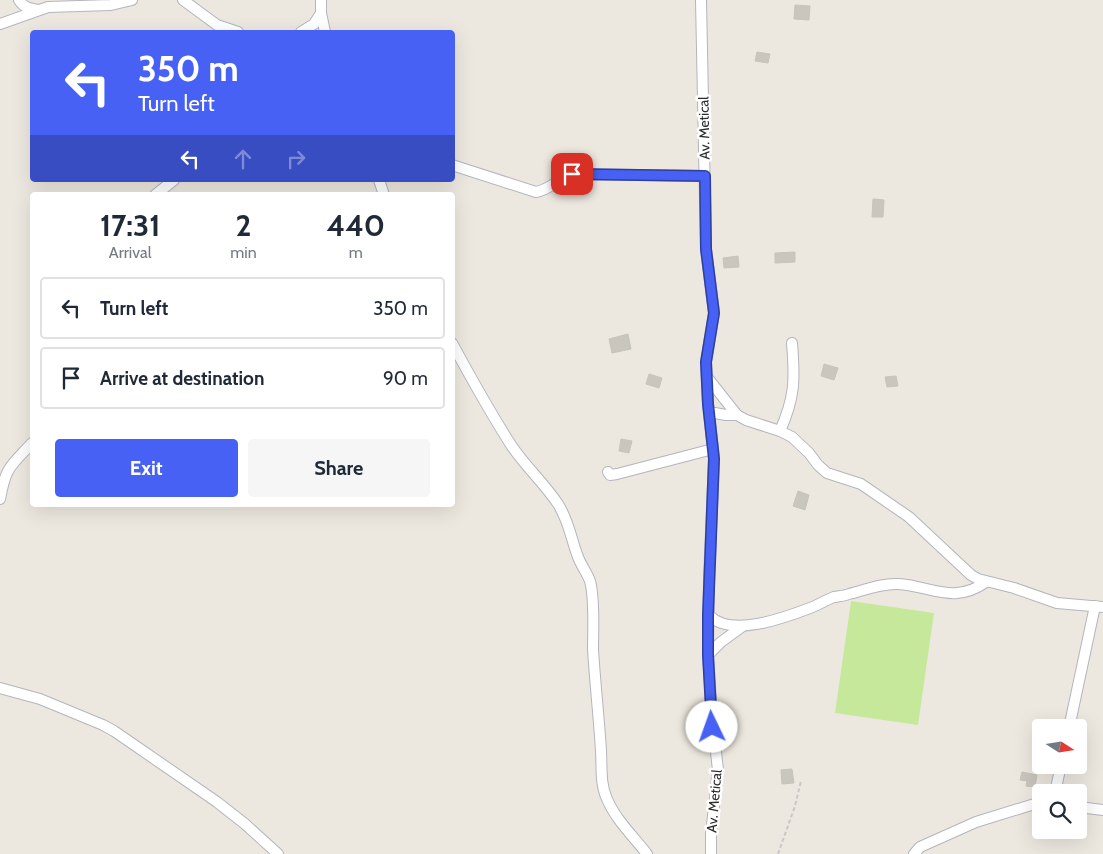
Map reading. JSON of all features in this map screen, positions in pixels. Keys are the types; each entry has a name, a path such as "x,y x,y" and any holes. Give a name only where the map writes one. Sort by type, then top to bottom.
{"street":[{"path":"19,0 29,8 40,10"},
{"path":"0,24 40,10 60,6 110,5 132,0"},
{"path":"183,0 217,25 232,30"},
{"path":"321,0 321,14 325,30"},
{"name":"Av. Metical","path":"701,0 706,249 714,313 706,357 714,476 708,655 718,770 711,834 711,854"},
{"path":"305,30 314,24 321,14"},
{"path":"455,167 536,192 546,189 564,176 572,174 705,176"},
{"path":"158,192 171,182"},
{"path":"780,431 790,409 793,393 792,343"},
{"path":"455,348 512,446 562,510 578,558 591,584 596,695 604,793 630,836 647,854"},
{"path":"707,377 731,415"},
{"path":"709,412 731,415 780,431 792,437 827,473 860,484 909,517 971,575 986,582 1014,588 1057,603 1099,607 1072,719"},
{"path":"710,427 718,417 731,415"},
{"path":"0,499 2,484 9,467 30,444"},
{"path":"608,472 610,474 617,474 713,449"},
{"path":"708,615 714,622 730,626 743,626 800,611 834,597 888,584 899,584 935,592 952,593 975,589 986,582"},
{"path":"708,655 721,642 743,626"},
{"path":"0,688 48,702 114,731 217,802 278,854"},
{"path":"914,854 920,847 976,822 1032,806"},
{"path":"1087,808 1103,810"}],"path":[{"path":"778,854 795,806 801,781"}],"green space":[{"path":"851,601 934,613 918,725 835,713"}],"building":[{"path":"795,5 810,6 809,20 794,19"},
{"path":"757,52 770,54 768,63 755,61"},
{"path":"873,199 884,200 883,217 872,217"},
{"path":"795,252 795,262 775,263 775,253"},
{"path":"738,256 739,267 724,268 723,258"},
{"path":"628,334 631,349 612,353 609,339"},
{"path":"824,364 838,368 834,380 821,376"},
{"path":"649,374 662,378 659,388 646,384"},
{"path":"896,376 898,386 887,387 885,377"},
{"path":"621,439 632,441 629,453 619,451"},
{"path":"798,491 809,495 805,510 793,506"},
{"path":"792,769 794,783 782,784 781,770"},
{"path":"1022,772 1037,775 1036,784 1032,784 1032,787 1026,786 1027,781 1020,780"}],"route":[{"path":"572,174 705,176 706,249 714,313 706,362 714,459 708,615 712,727"}]}
